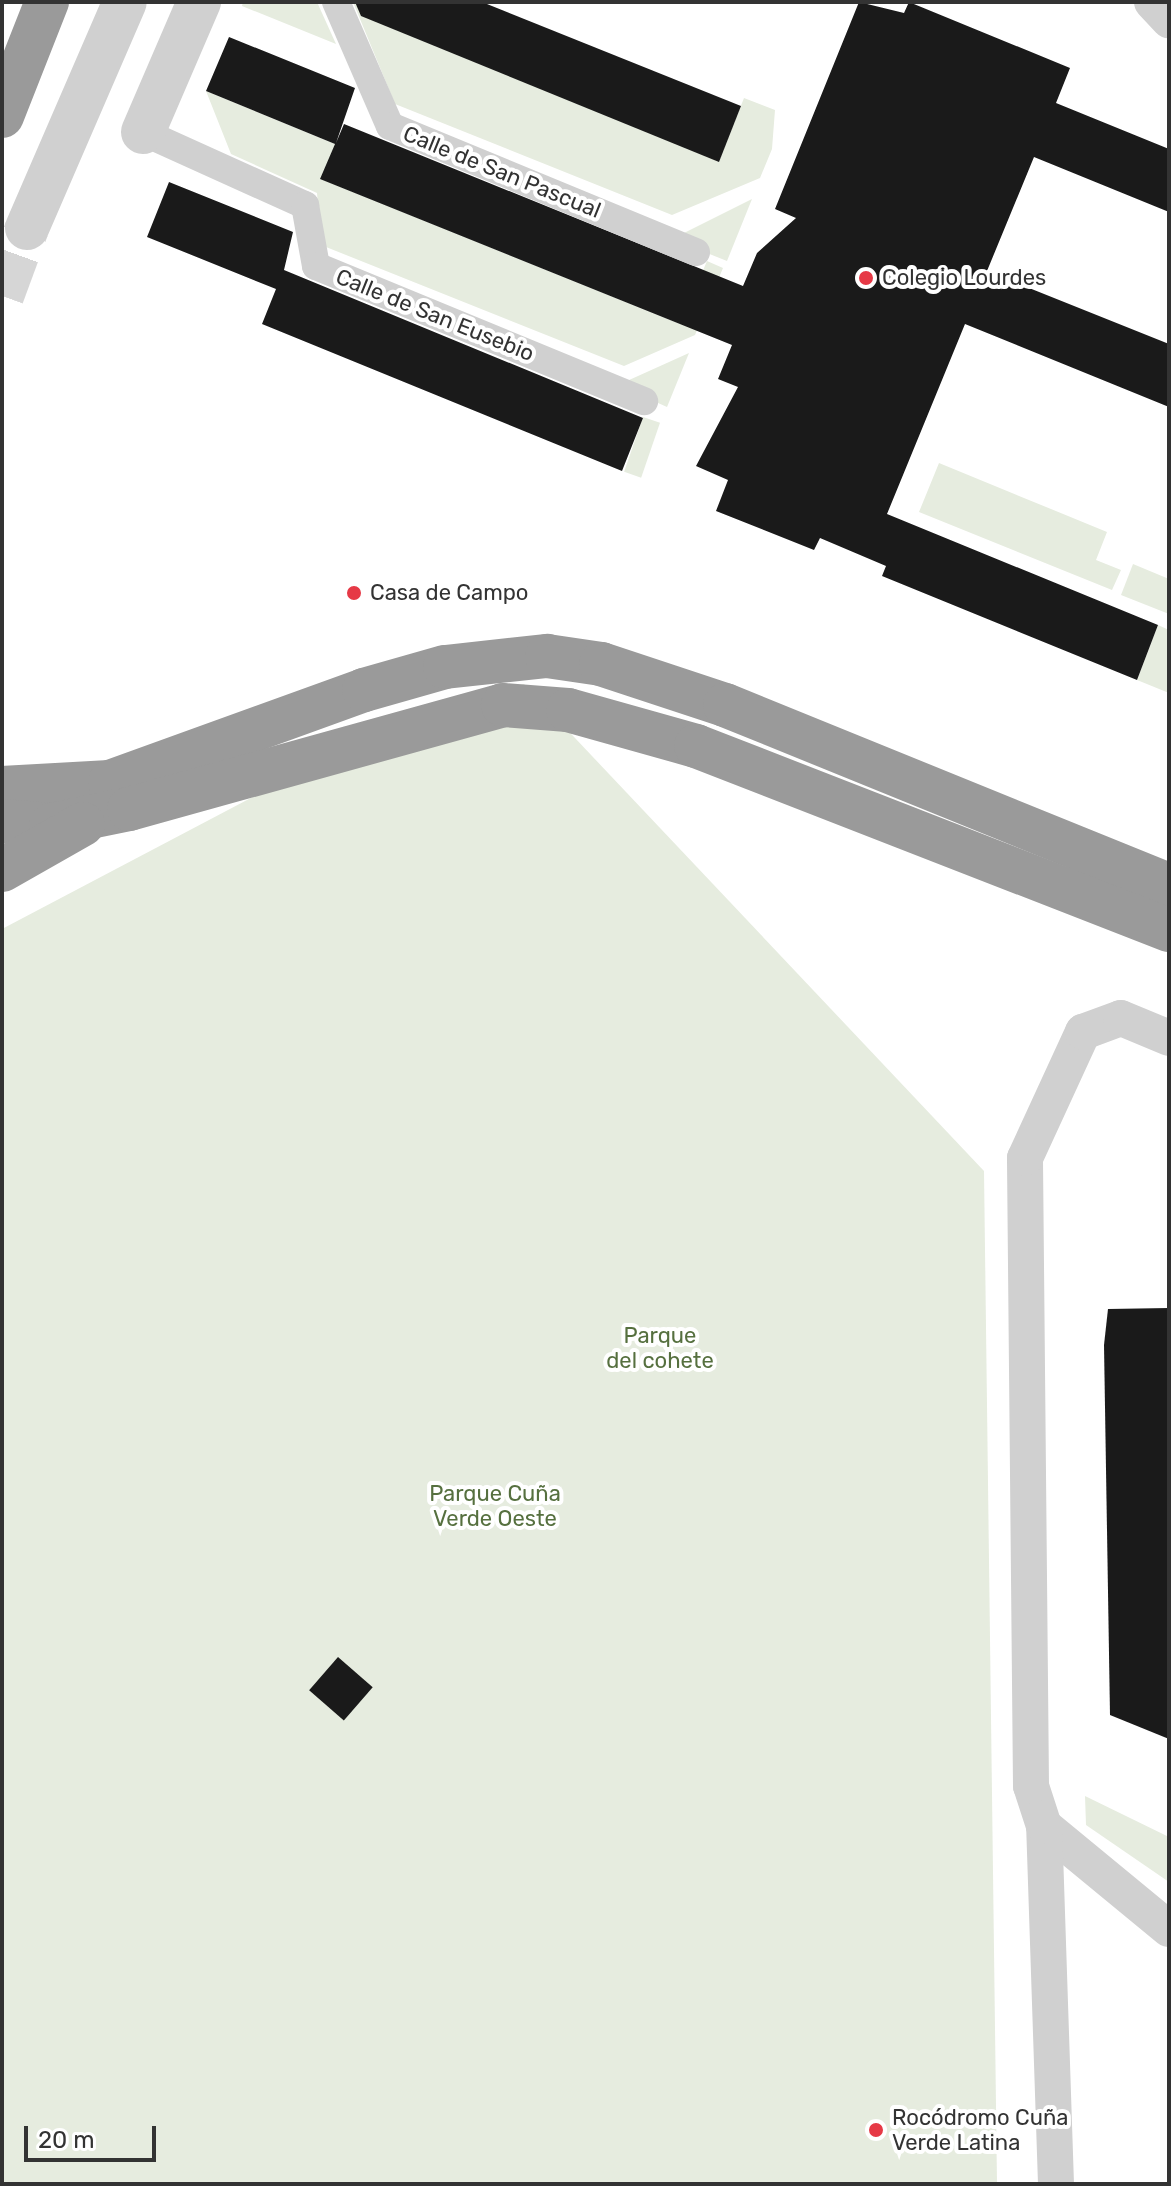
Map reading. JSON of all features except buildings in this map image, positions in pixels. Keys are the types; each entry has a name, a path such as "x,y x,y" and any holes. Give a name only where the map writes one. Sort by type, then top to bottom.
{"highway":[{"path":"2,95 40,2"},
{"path":"2,116 47,2"},
{"path":"2,788 110,782 391,682 445,667 547,656 601,664 725,705 1169,885"},
{"path":"2,821 51,825 96,816 447,717 503,705 568,710 696,746 1169,930"},
{"path":"2,870 96,816"}],"street":[{"path":"15,224 95,2"},
{"path":"15,224 125,2"},
{"path":"143,132 199,2"},
{"name":"Calle de San Pascual","path":"336,2 390,126 696,252"},
{"path":"1152,2 1169,20"},
{"name":"Calle de San Eusebio","path":"143,132 305,205 316,266 644,401"},
{"path":"1056,2184 1044,1826 1031,1786 1025,1158 1083,1032 1121,1018 1169,1038"},
{"path":"1044,1826 1169,1929"}],"green space":[{"path":"243,2 317,2 336,44 242,6"},
{"path":"353,2 393,2 719,161 744,98 775,110 772,149 760,178 672,215 395,104"},
{"path":"206,91 335,144 321,179 680,324 707,261 723,268 695,335 624,366 321,245 317,193 231,154"},
{"path":"752,199 727,261 672,239"},
{"path":"689,353 667,407 618,385"},
{"path":"643,417 660,423 641,478 624,472"},
{"path":"939,463 1107,532 1096,560 1121,570 1112,590 919,512"},
{"path":"1133,564 1169,579 1169,614 1121,595"},
{"path":"1158,625 1169,630 1169,693 1137,680"},
{"name":"Parque Cuña Verde Oeste","path":"524,684 984,1171 997,2184 2,2184 2,929 431,703"},
{"path":"1085,1796 1169,1837 1169,1882 1086,1825"}],"tunnel":[{"path":"2,296 27,228"}],"place":[{"name":"Colegio Lourdes","path":"866,278"},
{"name":"Casa de Campo","path":"354,593"},
{"name":"Rocódromo Cuña Verde Latina","path":"876,2130"}],"park label":[{"name":"Parque del cohete","path":"660,1348"}]}
